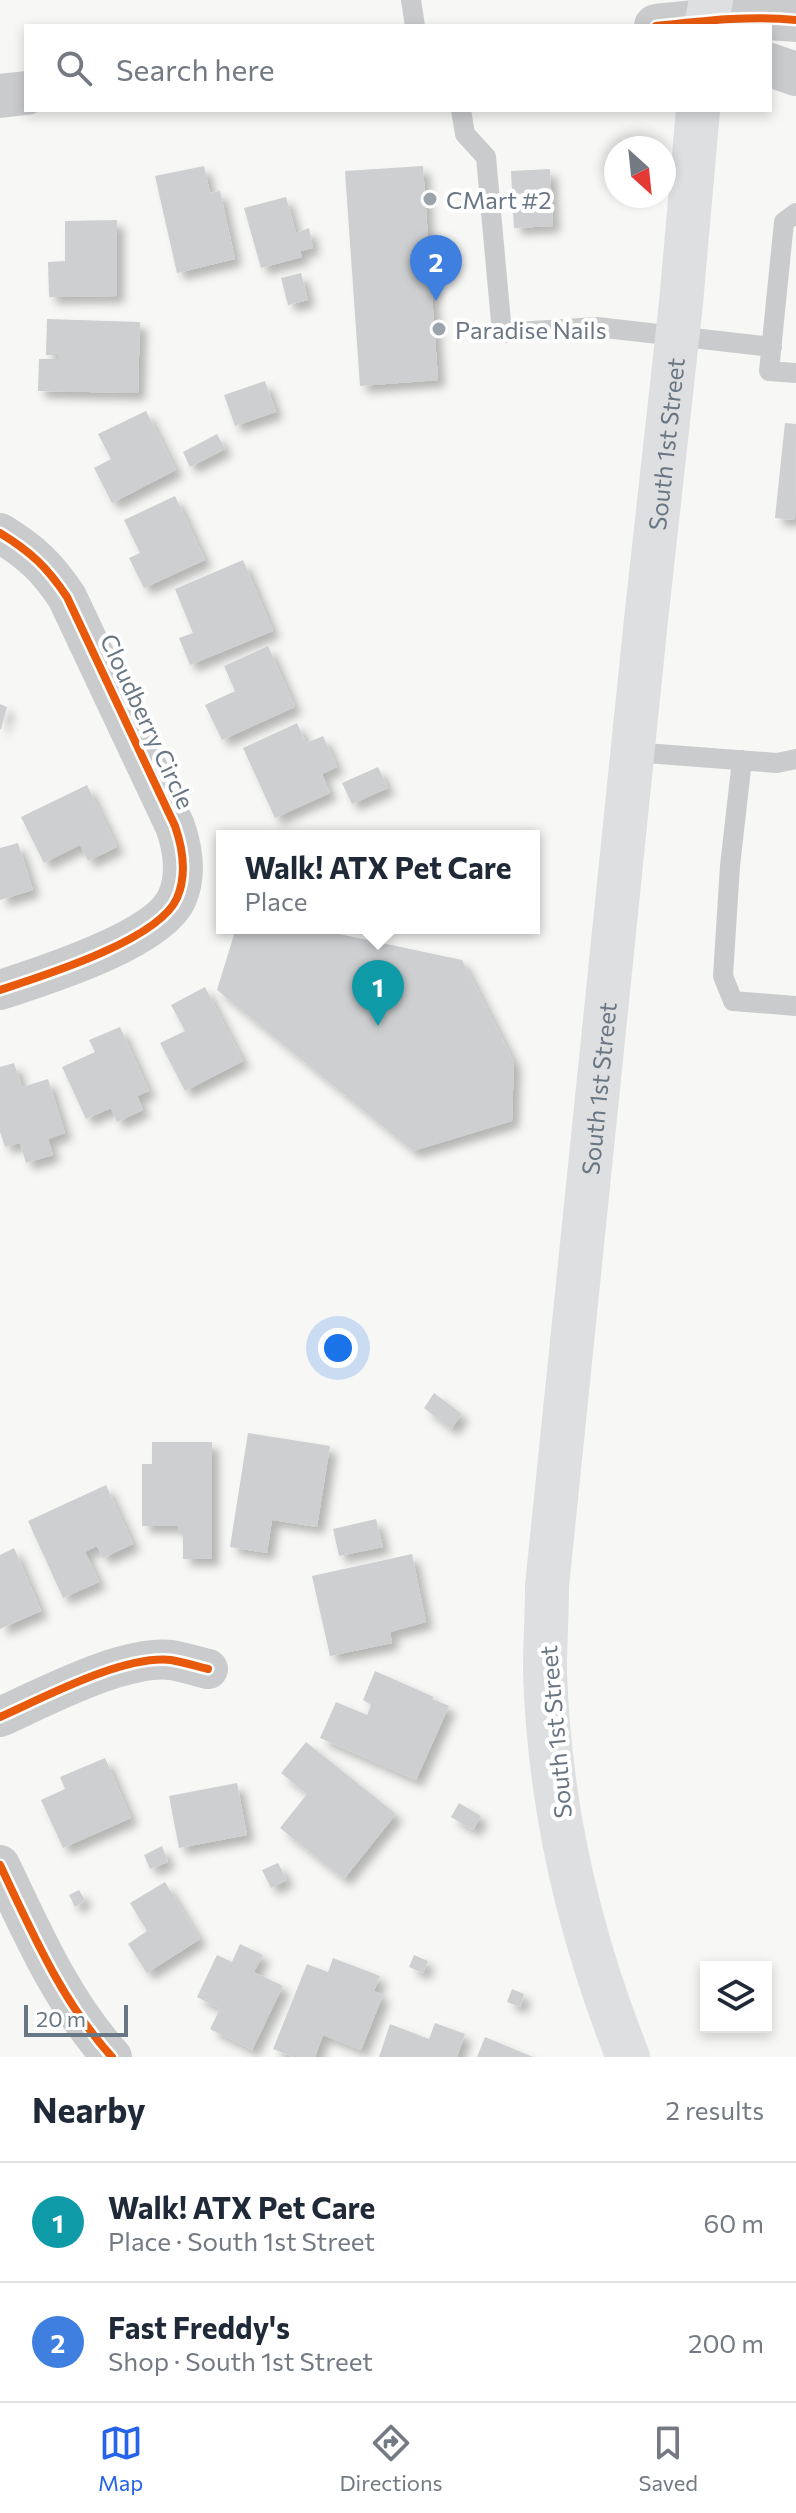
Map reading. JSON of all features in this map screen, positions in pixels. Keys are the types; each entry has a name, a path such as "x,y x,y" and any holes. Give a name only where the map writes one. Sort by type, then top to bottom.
{"main road":[{"name":"South 1st Street","path":"628,2057 591,1955 571,1881 553,1768 545,1672 547,1586 698,112"}],"street":[{"path":"669,24 709,18 796,20"},
{"path":"772,66 796,74"},
{"path":"0,96 24,93"},
{"name":"Cloudberry Circle","path":"0,533 32,553 53,575 67,597 175,826 183,871 177,899 161,921 133,938 41,977 0,990"},
{"path":"0,1717 100,1674 135,1664 170,1660 208,1669"},
{"path":"0,1865 68,1999 92,2035 112,2057"}],"lane":[{"path":"411,0 415,24"},
{"path":"461,112 465,134 486,157 502,333 597,327 772,347"},
{"path":"796,213 784,222 769,371 796,373"},
{"path":"632,752 777,763 796,759"},
{"path":"742,760 730,866 723,976 733,1001 796,1006"}],"building":[{"path":"204,166 210,193 220,191 235,259 177,273 155,176"},
{"path":"423,166 438,380 360,386 345,171"},
{"path":"550,169 553,226 514,228 511,171"},
{"path":"286,197 296,233 309,228 313,248 300,251 302,257 261,268 244,208"},
{"path":"117,220 117,296 49,297 48,262 65,261 65,221"},
{"path":"301,273 308,300 288,305 281,278"},
{"path":"47,319 140,322 138,393 38,391 39,359 58,359 58,355 46,355"},
{"path":"265,381 276,412 235,426 224,395"},
{"path":"146,411 176,470 112,503 94,468 111,459 98,434"},
{"path":"785,423 796,424 795,520 775,518"},
{"path":"217,434 225,449 190,467 183,452"},
{"path":"175,496 205,560 144,588 129,558 140,553 124,520"},
{"path":"243,560 273,631 190,665 179,638 193,633 175,589"},
{"path":"268,646 295,707 222,740 205,705 235,691 224,666"},
{"path":"0,704 7,707 1,729 0,729"},
{"path":"297,723 306,743 323,736 337,767 322,774 330,793 275,818 243,748"},
{"path":"378,767 388,788 352,804 342,783"},
{"path":"87,785 117,847 88,861 80,845 44,863 21,817"},
{"path":"18,843 33,890 0,900 0,848"},
{"path":"234,934 339,934 462,960 514,1062 512,1121 413,1151 217,990"},
{"path":"205,987 243,1061 185,1091 160,1043 185,1031 171,1005"},
{"path":"120,1027 149,1091 137,1096 143,1110 117,1122 111,1108 86,1119 62,1067 95,1052 89,1040"},
{"path":"14,1063 22,1087 48,1079 65,1133 48,1139 53,1155 26,1163 20,1143 5,1147 0,1132 0,1067"},
{"path":"434,1393 462,1414 451,1429 424,1408"},
{"path":"248,1433 330,1446 317,1527 272,1520 267,1553 230,1547"},
{"path":"152,1442 212,1442 212,1559 183,1559 183,1532 178,1532 178,1526 142,1526 142,1464 152,1464"},
{"path":"106,1485 133,1544 103,1558 97,1546 85,1552 99,1582 63,1598 28,1521"},
{"path":"376,1519 383,1547 339,1556 333,1529"},
{"path":"14,1548 41,1611 0,1629 0,1555"},
{"path":"412,1554 426,1622 390,1632 392,1643 330,1656 312,1576"},
{"path":"375,1671 449,1706 416,1780 320,1738 336,1702 367,1715 371,1705 363,1700"},
{"path":"306,1742 396,1814 344,1879 280,1828 307,1794 281,1773"},
{"path":"105,1758 131,1818 63,1848 41,1800 65,1789 60,1777"},
{"path":"237,1783 247,1835 179,1848 169,1796"},
{"path":"459,1803 481,1816 473,1830 451,1817"},
{"path":"162,1846 168,1862 150,1869 144,1855"},
{"path":"278,1863 287,1880 271,1888 262,1870"},
{"path":"165,1882 200,1939 147,1973 128,1944 147,1931 130,1903"},
{"path":"79,1890 85,1900 75,1907 69,1895"},
{"path":"240,1944 263,1955 254,1972 283,1986 252,2050 210,2029 220,2009 197,1997 217,1955 232,1962"},
{"path":"414,1955 428,1961 423,1973 409,1967"},
{"path":"333,1958 380,1976 374,1991 383,1995 361,2050 323,2035 315,2057 293,2057 273,2049 307,1964 328,1972"},
{"path":"512,1989 524,1994 520,2007 507,2002"},
{"path":"435,2023 465,2034 457,2057 379,2057 390,2024 429,2039"},
{"path":"485,2037 533,2057 477,2057"}],"cycle path":[{"path":"677,24 744,18 796,20"},
{"path":"0,533 38,561 67,597 175,826 183,871 177,898 166,913 148,928 98,954 0,990"},
{"path":"0,1717 84,1679 130,1664 171,1660 208,1669"},
{"path":"0,1865 63,1990 112,2057"}],"place":[{"name":"CMart #2","path":"430,199"},
{"name":"Fast Freddy's","path":"436,301"},
{"name":"Paradise Nails","path":"439,329"},
{"name":"Walk! ATX Pet Care","path":"378,1026"}]}
